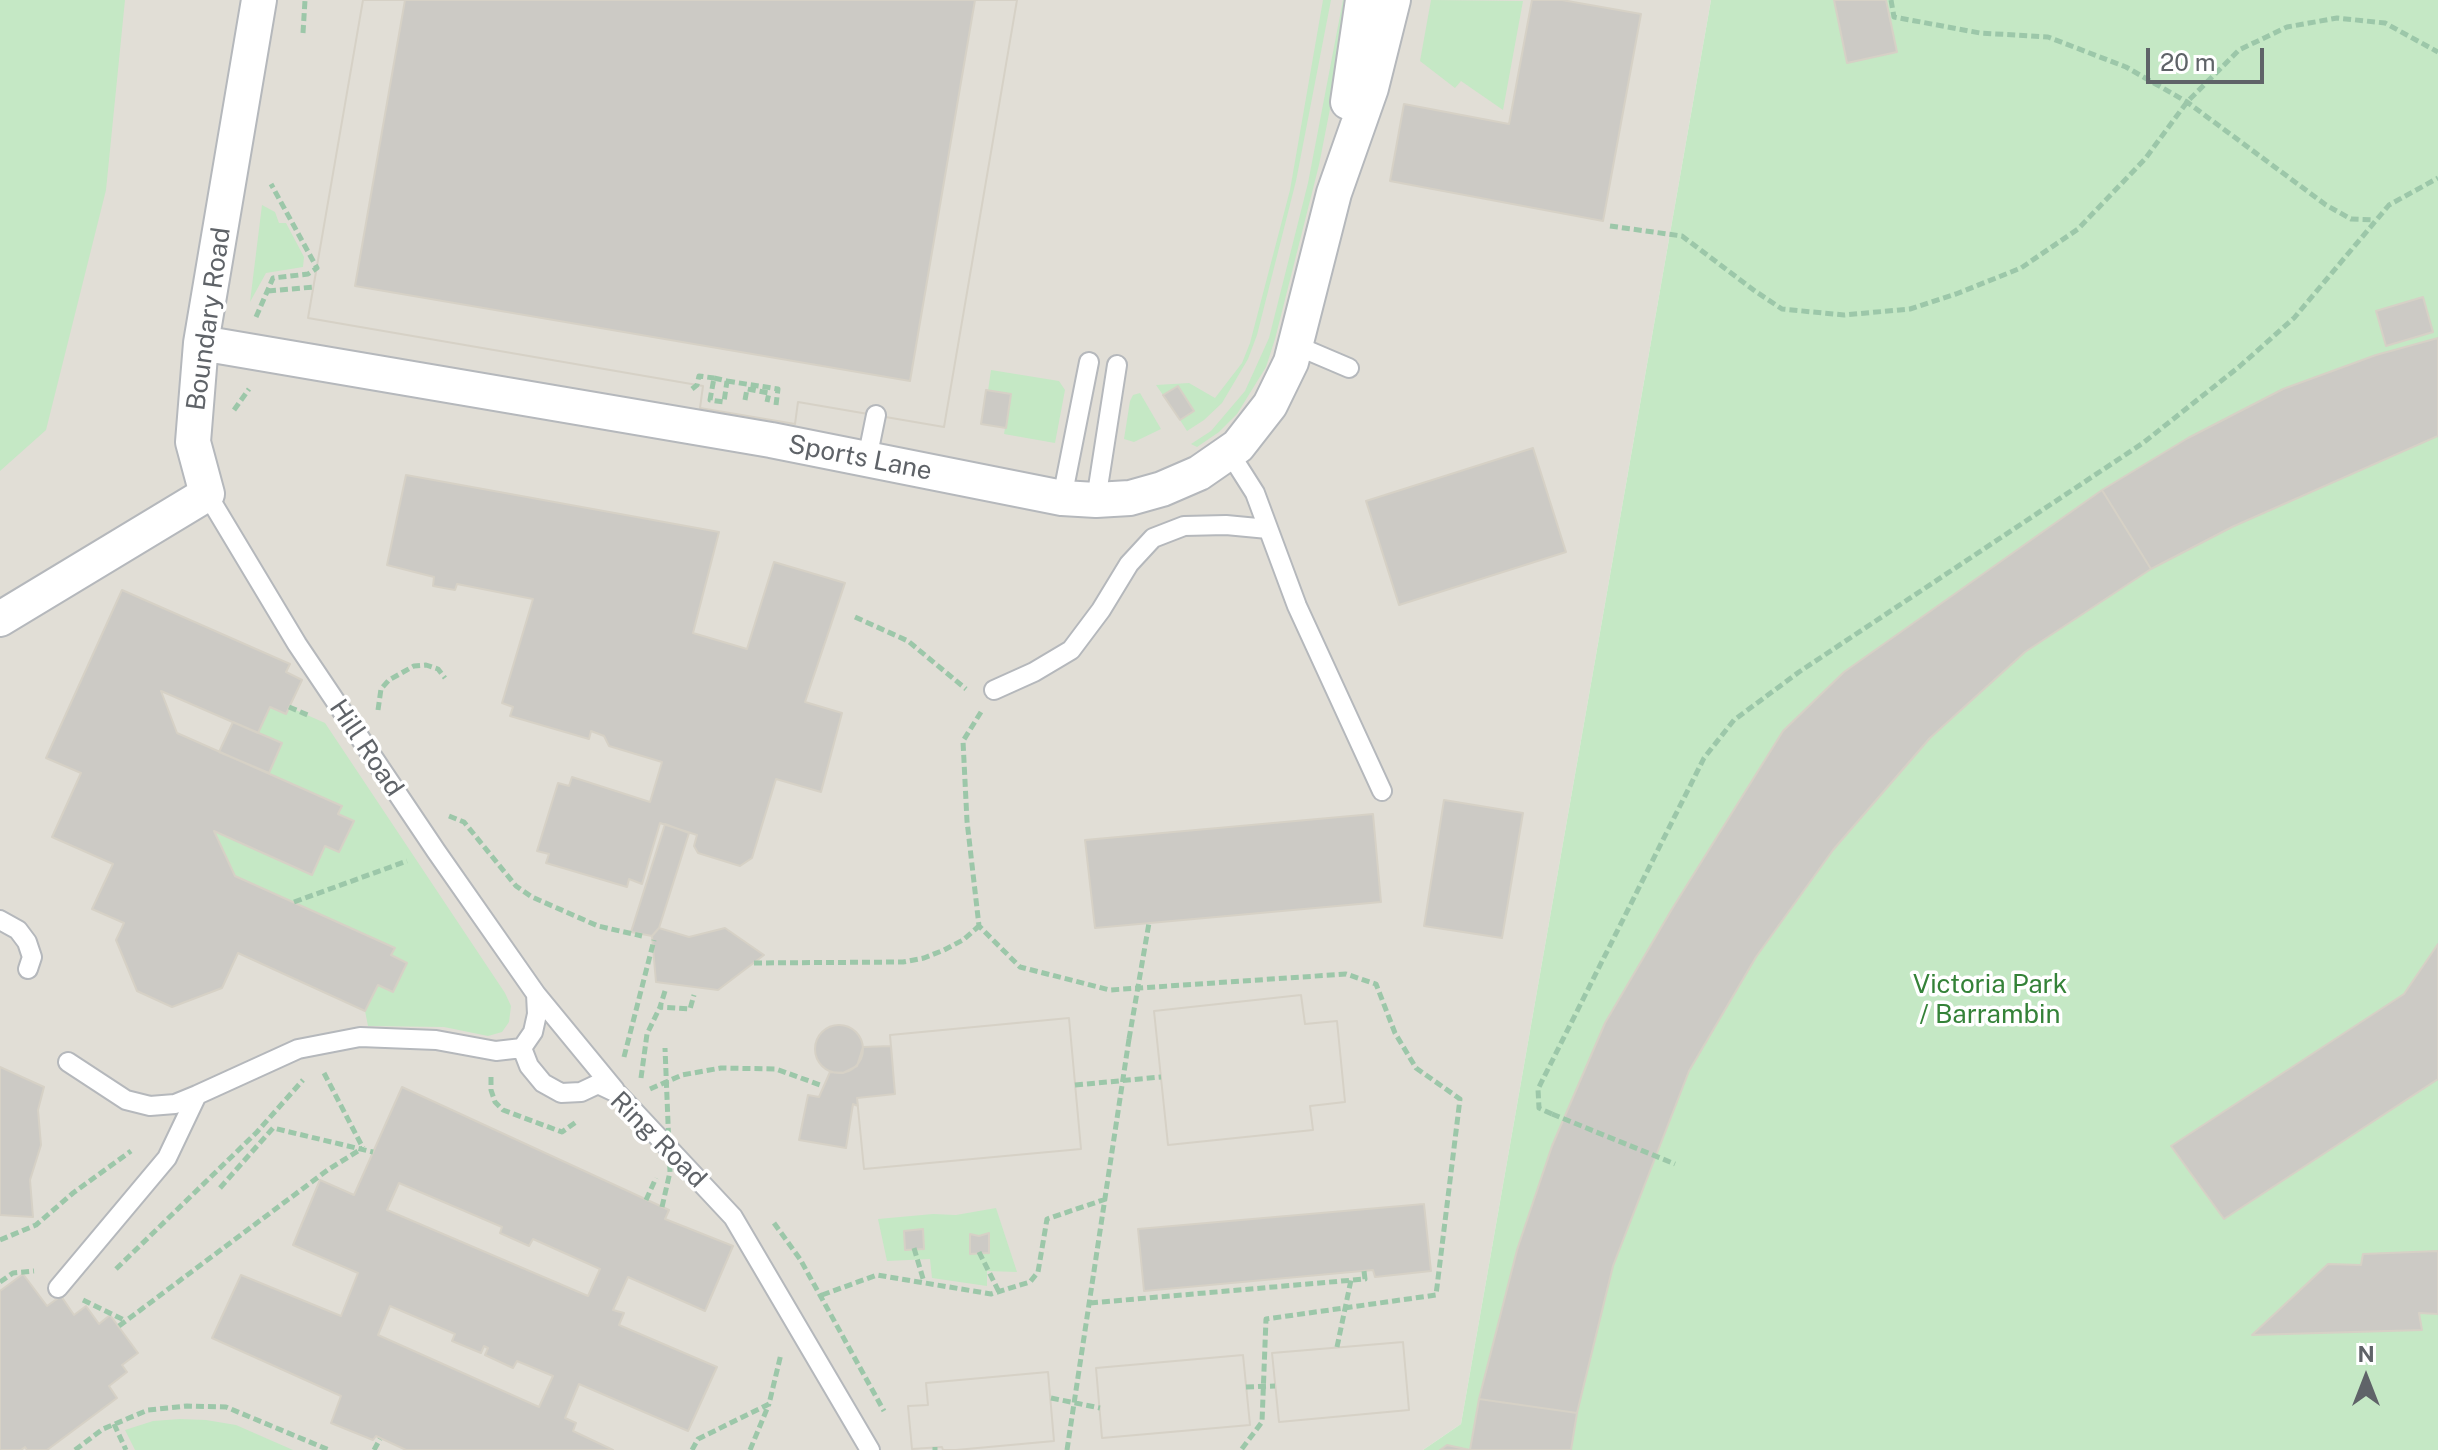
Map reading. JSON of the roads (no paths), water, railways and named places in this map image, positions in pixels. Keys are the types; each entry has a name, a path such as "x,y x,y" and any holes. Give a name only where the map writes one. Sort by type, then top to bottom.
{"street":[{"name":"Boundary Road","path":"207,494 193,442 201,343 259,0"},
{"name":"Sports Lane","path":"1334,193 1363,0"},
{"name":"Sports Lane","path":"201,343 771,440 1079,499 1130,498 1162,489 1199,473 1238,446 1270,405 1291,362 1334,193 1371,88 1393,0"},
{"path":"0,619 207,494"}],"lane":[{"path":"1295,345 1349,368"},
{"path":"1079,499 1089,362"},
{"path":"1079,499 1117,365"},
{"path":"867,459 876,415"},
{"path":"1229,452 1255,493 1297,606 1382,791"},
{"name":"Hill Road","path":"207,494 297,644 436,851 536,994 617,1093"},
{"path":"989,698 1071,650 1101,610 1129,564 1153,538 1184,526 1226,525 1268,529"},
{"path":"0,920 18,930 27,942 32,957 28,969"},
{"path":"68,1062 126,1100 150,1106 164,1105 197,1095 298,1049 360,1037 436,1040 496,1051 522,1048 533,1032 537,1014 536,994"},
{"name":"Ring Road","path":"522,1048 529,1066 543,1083 561,1093 581,1092 598,1084 617,1093 733,1217 870,1450"},
{"path":"58,1288 167,1158 197,1095"}],"park label":[{"name":"Victoria Park / Barrambin","path":"1990,1000"}]}
